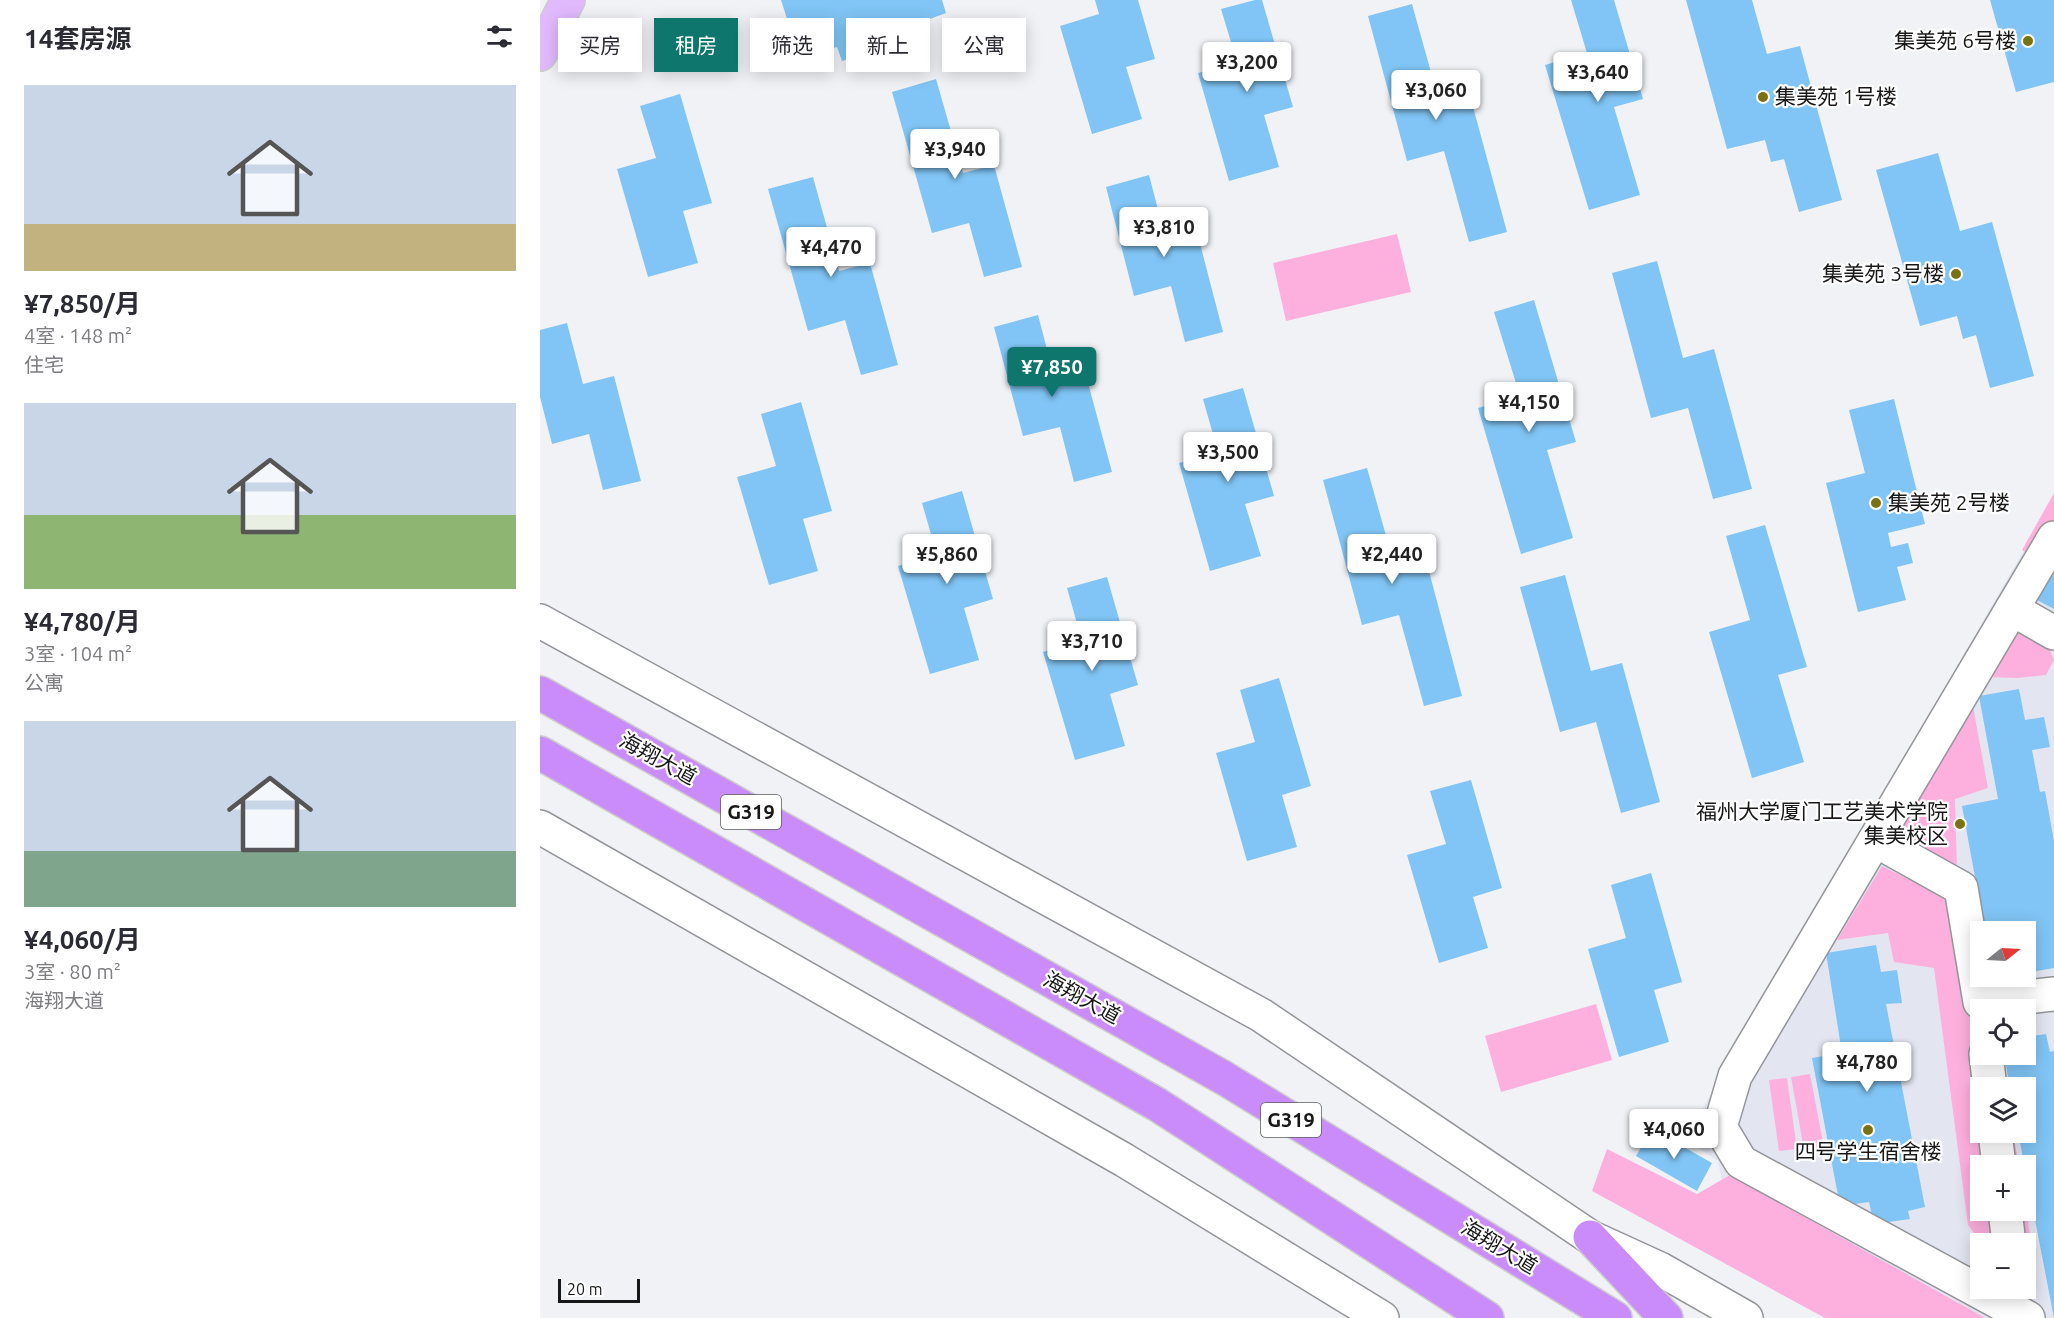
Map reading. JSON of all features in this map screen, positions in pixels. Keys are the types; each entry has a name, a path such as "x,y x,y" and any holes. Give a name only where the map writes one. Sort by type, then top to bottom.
{"highway":[{"name":"海翔大道","path":"540,693 1224,1078 1615,1318"},
{"name":"G319","path":"540,753 1158,1105 1487,1318"},
{"path":"1590,1237 1666,1318"}],"main road":[{"path":"540,54 568,0"}],"street":[{"path":"2028,1318 1742,1162 1720,1127 1735,1076 2054,538"},
{"path":"2012,609 2054,633"},
{"path":"540,621 1261,1015 1590,1237 1660,1269 1746,1318"},
{"path":"540,827 1124,1160 1382,1318"},
{"path":"1875,840 1961,888 1979,999"},
{"path":"2023,999 2054,994"}],"shaded area":[{"path":"1397,234 1411,292 1286,321 1273,263"},
{"path":"2054,493 2054,524 2036,558 2022,550"},
{"name":"福州大学厦门工艺美术学院 集美校区","path":"2054,498 2054,1318 1885,1318 1727,1207 1718,1161 1685,1139"},
{"path":"2017,620 2045,638 2054,660 2046,675 2017,678 1984,677"},
{"path":"1972,701 1988,788 1955,799 1957,870 1893,833"},
{"path":"1882,866 1952,901 1970,949 1970,987 2011,987 2006,999 1970,999 1970,1065 1980,1065 1980,1077 1970,1077 1970,1143 2015,1143 2017,1155 1970,1155 1970,1221 2028,1221 2030,1233 1974,1233 1968,1225 1934,968 1894,962 1888,933 1837,940"},
{"path":"1596,1004 1612,1060 1501,1092 1485,1036"},
{"path":"1810,1074 1824,1147 1804,1150 1791,1077"},
{"path":"1787,1078 1797,1149 1779,1151 1769,1080"},
{"path":"1607,1149 1697,1194 1730,1175 1985,1318 1825,1318 1592,1191"}],"building":[{"path":"781,0 942,0 946,13 930,19 846,18 846,60 842,61 837,47 834,48 834,18 787,18"},
{"path":"1095,0 1138,0 1155,59 1126,67 1142,119 1092,134 1060,26 1099,14"},
{"path":"1262,0 1293,107 1264,115 1279,167 1229,181 1198,73 1237,62 1221,9"},
{"path":"1571,0 1614,0 1643,99 1614,107 1640,195 1589,210 1545,65 1587,53"},
{"name":"集美苑 1号楼","path":"1686,0 1752,0 1767,54 1800,46 1842,200 1799,212 1784,159 1771,162 1765,140 1727,149"},
{"name":"集美苑 6号楼","path":"1990,0 2054,0 2054,82 2016,92"},
{"path":"1412,4 1439,101 1469,92 1507,232 1469,242 1444,151 1407,161 1368,16"},
{"path":"936,79 963,173 994,165 1022,267 984,277 969,223 932,233 892,92"},
{"path":"680,94 712,203 683,211 698,263 648,277 617,169 656,158 640,106"},
{"name":"集美苑 3号楼","path":"1938,153 1960,231 1992,222 2034,376 1990,388 1976,335 1963,339 1957,316 1920,326 1876,170"},
{"path":"1149,175 1165,236 1196,228 1223,332 1185,342 1171,286 1134,296 1106,187"},
{"path":"813,177 839,271 870,263 898,365 861,375 845,320 808,331 768,189"},
{"path":"1657,261 1683,358 1714,349 1752,489 1713,499 1688,408 1651,418 1612,273"},
{"path":"1534,300 1576,442 1547,450 1573,538 1521,554 1478,408 1520,396 1494,312"},
{"path":"1038,315 1054,376 1084,368 1112,472 1074,482 1060,427 1023,436 994,327"},
{"path":"567,323 583,384 614,376 641,481 603,490 589,434 552,444 540,397 540,330"},
{"path":"1243,388 1274,496 1245,504 1261,556 1210,571 1179,463 1218,452 1203,399"},
{"name":"集美苑 2号楼","path":"1894,399 1925,524 1888,533 1891,547 1908,543 1913,563 1897,567 1906,600 1858,612 1826,483 1865,473 1849,410"},
{"path":"801,402 832,511 803,519 818,571 769,585 737,477 776,466 761,414"},
{"path":"1367,468 1394,564 1425,556 1462,696 1424,706 1399,615 1362,625 1323,480"},
{"path":"962,491 993,599 964,608 979,660 930,674 898,566 937,555 922,503"},
{"path":"1765,525 1807,667 1778,675 1804,762 1752,778 1709,632 1750,620 1726,536"},
{"path":"2054,570 2054,609 2037,600"},
{"path":"1565,575 1591,671 1622,663 1660,802 1621,813 1596,722 1560,732 1520,587"},
{"path":"1107,577 1138,685 1110,694 1125,746 1075,760 1043,652 1082,641 1067,588"},
{"path":"1279,678 1311,786 1282,795 1297,847 1247,861 1216,753 1255,742 1240,690"},
{"path":"2019,689 2025,720 2044,717 2050,747 2032,750 2040,792 2045,791 2054,841 2054,968 2036,971 2036,921 1983,921 1962,806 1998,799 1979,696"},
{"path":"1471,780 1502,888 1473,897 1488,948 1439,963 1407,855 1446,844 1430,791"},
{"path":"1651,873 1682,982 1654,990 1669,1042 1619,1057 1588,949 1626,938 1611,885"},
{"name":"四号学生宿舍楼","path":"1876,945 1881,972 1897,970 1902,1003 1886,1004 1925,1207 1908,1211 1910,1219 1874,1224 1869,1202 1840,1206 1812,1058 1842,1053 1826,953"},
{"path":"2046,1034 2050,1052 2054,1051 2054,1318 2035,1221 2036,1155 2022,1155 2020,1143 2036,1143 2036,1077 2008,1077 2006,1065 2036,1065 2036,1035"},
{"path":"1652,1129 1712,1163 1697,1191 1636,1156"}],"place":[{"name":"集美苑 6号楼","path":"2028,41"},
{"name":"集美苑 1号楼","path":"1763,97"},
{"name":"集美苑 3号楼","path":"1956,274"},
{"name":"集美苑 2号楼","path":"1876,503"},
{"name":"福州大学厦门工艺美术学院 集美校区","path":"1960,824"},
{"name":"四号学生宿舍楼","path":"1868,1130"}]}
